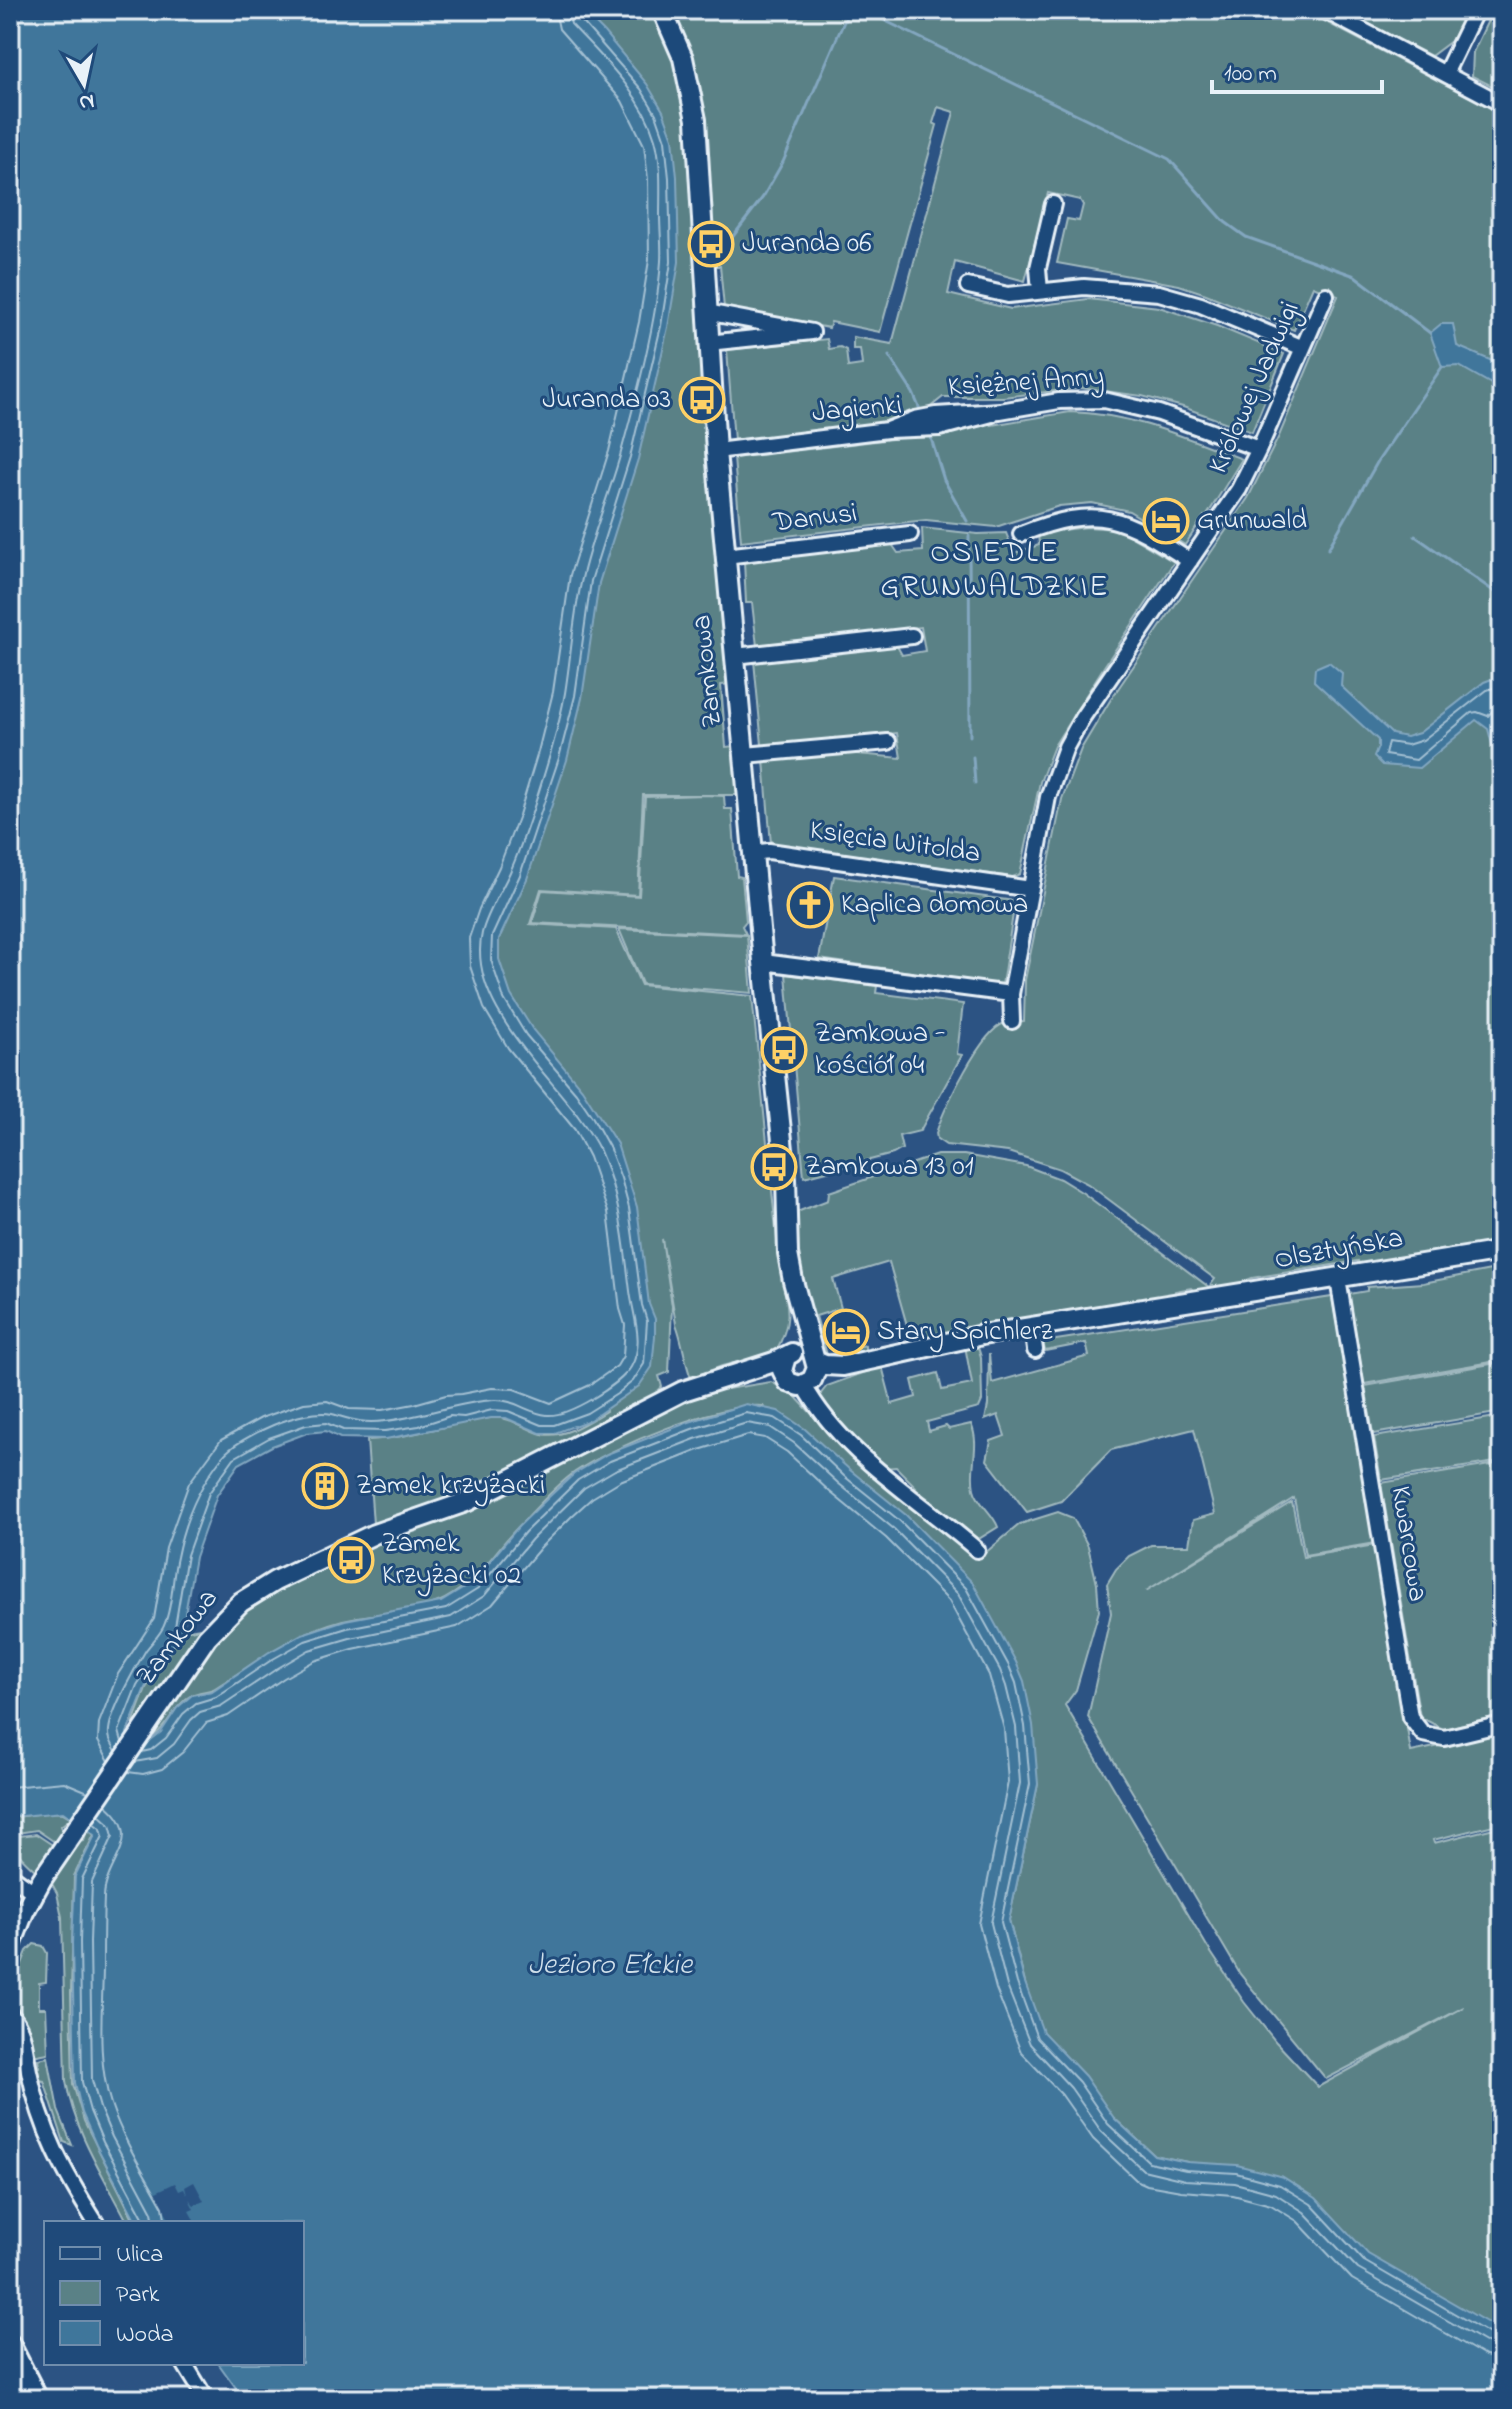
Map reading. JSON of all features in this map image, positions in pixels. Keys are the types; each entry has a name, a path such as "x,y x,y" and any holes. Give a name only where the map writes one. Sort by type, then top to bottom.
{"street":[{"name":"Zamkowa","path":"662,10 688,76 696,120 716,451 752,853 786,1178 788,1254 811,1371"},
{"path":"1324,10 1502,104"},
{"path":"1445,74 1476,10"},
{"path":"1040,291 1038,268 1053,204"},
{"path":"968,286 1008,295 1093,287 1159,293 1201,305 1303,348"},
{"name":"Królowej Jadwigi","path":"1012,1021 1011,994 1048,797 1073,732 1239,489 1326,295"},
{"path":"706,312 812,332 708,343"},
{"name":"Księżnej Anny","path":"1000,411 1059,401 1104,400 1159,413 1259,449"},
{"name":"Jagienki","path":"716,451 887,430 939,428 971,422 1000,411"},
{"path":"1021,534 1065,518 1103,517 1137,528 1190,561"},
{"name":"Danusi","path":"725,556 910,534"},
{"path":"735,656 912,636"},
{"path":"745,755 888,742"},
{"name":"Księcia Witolda","path":"752,853 769,851 1031,889"},
{"path":"763,962 1011,994"},
{"name":"Olsztyńska","path":"1032,1327 1183,1296 1338,1279 1502,1251"},
{"name":"Kwarcowa","path":"1338,1279 1410,1717 1423,1734 1444,1738 1502,1724"},
{"name":"Zamkowa","path":"10,1948 34,1892 149,1722 218,1623 254,1593 374,1534 466,1502 683,1391 790,1355 798,1332 797,1296"},
{"path":"977,1550 845,1440 815,1406 811,1371 803,1352 790,1355 782,1370 785,1378 795,1386 811,1371 845,1374 890,1355 953,1340 1032,1327 1035,1350"},
{"name":"Zamkowa","path":"714,1380 764,1375 785,1378"},
{"path":"10,1875 34,1892"},
{"path":"10,2014 21,2030 34,2095 47,2139 95,2221"},
{"path":"10,2344 38,2399"},
{"path":"185,2365 206,2399"},
{"path":"10,2382 18,2399"}],"green space":[{"path":"467,10 1303,10 1502,114 1502,1245 1360,1270 1358,1261 1252,1278 1230,1287 1195,1292 1191,1288 1175,1291 1174,1295 912,1343 889,1262 833,1279 841,1308 816,1316 827,1355 865,1345 865,1353 844,1361 821,1356 798,1260 797,1212 828,1200 829,1192 937,1155 964,1155 1026,1166 1060,1179 1209,1287 1215,1279 1088,1184 1060,1169 1008,1152 946,1145 937,1139 936,1133 955,1089 985,1040 1005,1023 1024,1021 1025,980 1062,799 1081,749 1111,699 1248,498 1279,436 1338,296 1313,286 1294,330 1179,285 1057,263 1067,219 1079,221 1083,205 1080,200 1048,193 1025,281 955,262 948,294 1011,309 1088,299 1159,307 1217,326 1284,354 1252,432 1142,396 1081,388 1003,397 943,397 924,412 878,423 734,441 727,350 827,339 829,349 840,347 846,350 848,367 862,365 860,349 853,349 853,337 892,344 954,112 938,107 933,123 937,125 880,332 831,322 829,328 724,308 720,266 710,266 729,684 721,685 726,747 734,746 739,795 643,795 638,895 541,889 530,924 616,929 641,985 752,996 780,1269 788,1312 785,1331 775,1353 722,1366 691,1378 676,1324 662,1239 672,1306 669,1372 659,1376 662,1387 648,1400 455,1501 373,1524 367,1440 399,1437 490,1418 511,1421 542,1434 559,1434 606,1411 496,1022"},
{"path":"1342,10 1467,10 1451,41 1431,56"},
{"path":"1493,10 1502,10 1502,91 1472,76 1473,52"},
{"path":"1070,412 1137,422 1242,459 1185,545 1129,511 1092,503 1059,506 996,527 926,520 741,541 734,458 925,435 990,422 991,425"},
{"path":"1087,527 1118,529 1174,562 1054,746 1040,782 1020,874 1013,877 771,844 764,760 846,753 901,758 897,733 762,745 754,661 897,646 902,655 925,651 921,627 757,646 752,603 746,603 744,561 891,543 898,553 923,551 922,528 978,534 1006,533 1014,553 1039,545 1038,533"},
{"path":"724,796 725,809 732,809 737,876 742,877 746,921 742,926 746,934 532,923 542,890 639,896 645,797"},
{"path":"834,876 1015,901 1002,985 819,959"},
{"path":"619,929 747,935 752,993 642,984"},
{"path":"786,974 877,986 876,993 963,1004 957,1054 962,1055 920,1131 899,1136 902,1149 804,1177"},
{"path":"1501,1268 1502,1360 1364,1384 1349,1294 1367,1291 1367,1287 1423,1283"},
{"path":"1332,1297 1375,1543 1305,1555 1294,1498 1146,1591 1292,1502 1303,1557 1375,1545 1411,1752 1502,1733 1502,1823 1433,1840 1434,1843 1502,1826 1502,2347 1187,2162 1154,2155 1114,2118 1047,2069 1009,1920 1038,1784 763,1406 721,1411 667,1428 575,1472 512,1533 469,1582 445,1599 324,1626 276,1649 215,1688 192,1695 155,1735 156,1727 141,1718 133,1723 146,1688 183,1631 231,1623 256,1602 310,1573 336,1566 363,1553 378,1540 463,1514 673,1406 708,1392 771,1382 794,1395 834,1438 973,1553 985,1553 1020,1524 1058,1512 1073,1518 1088,1546 1097,1584 1099,1611 1076,1690 1065,1705 1208,1948 1244,2002 1318,2087 1464,2007 1326,2079 1240,1974 1088,1717 1111,1613 1107,1584 1116,1569 1129,1556 1151,1545 1189,1545 1193,1520 1215,1514 1194,1429 1111,1450 1061,1501 1027,1512 987,1460 991,1441 1005,1436 998,1415 985,1420 989,1354 992,1383 1089,1356 1086,1343 1045,1351 1043,1342"},
{"path":"977,1344 981,1357 982,1401 979,1408 927,1422 929,1431 971,1424 975,1440 974,1489 998,1527 977,1540 913,1494 916,1487 896,1467 884,1468 838,1427 819,1396 827,1386 882,1366 892,1404 916,1397 912,1380 938,1373 942,1390 972,1384 965,1346"},
{"path":"1502,1362 1502,1412 1373,1434 1365,1386"},
{"path":"1502,1416 1502,1461 1381,1480 1374,1437"},
{"path":"1502,1463 1502,1715 1443,1729 1420,1717 1381,1483"},
{"path":"63,1813 71,1818 61,1826 63,1834 56,1843 37,1830 10,1834 10,1818"},
{"path":"87,1829 94,1835 74,1876 71,1993 73,2084 84,2121 134,2221 127,2221 100,2171 76,2118 66,2081 62,1917 57,1893 51,1882 76,1842 84,1841"},
{"path":"36,1834 54,1846 37,1872 17,1852 10,1837"},
{"path":"34,1944 43,1946 47,1953 46,1982 39,1983 39,2008 46,2008 48,2053 32,2056 10,1995 27,1951"},
{"path":"48,2057 58,2110 72,2145 64,2142 44,2081 38,2080 34,2068 39,2067 38,2059"}],"water":[{"name":"Jezioro Ełckie","path":"10,10 582,10 647,84 663,111 673,138 679,262 668,327 638,459 599,583 582,698 567,760 527,879 499,939 499,959 511,995 533,1030 582,1089 617,1144 637,1207 649,1304 655,1319 652,1367 639,1386 590,1420 555,1433 540,1433 506,1418 491,1418 386,1439 340,1438 326,1431 307,1433 272,1446 239,1464 217,1495 195,1557 182,1631 145,1688 127,1733 132,1742 147,1743 161,1732 177,1708 192,1695 212,1691 269,1652 302,1634 345,1620 441,1602 472,1583 518,1527 574,1474 607,1454 746,1404 778,1411 805,1429 906,1515 973,1583 1016,1662 1024,1681 1033,1725 1038,1784 1009,1920 1024,1980 1043,2032 1085,2076 1114,2118 1154,2155 1187,2162 1237,2165 1283,2177 1316,2198 1368,2254 1502,2331 1502,2399 244,2399 219,2365 304,2365 304,2221 136,2221 96,2145 82,2113 75,2083 72,1943 75,1876 95,1835 63,1812 10,1817"},
{"path":"1441,324 1453,324 1457,346 1497,363 1502,358 1502,390 1459,366 1442,367 1430,333"},
{"path":"1329,662 1342,673 1341,686 1392,734 1406,737 1419,733 1484,682 1502,675 1502,710 1497,718 1502,735 1502,774 1488,729 1476,720 1419,768 1382,765 1374,757 1378,740 1314,681 1315,668"}],"pier":[{"path":"194,2182 204,2201 194,2205 189,2199 194,2209 189,2211 194,2220 170,2221 156,2192 175,2183 179,2191 184,2189 187,2195 185,2187"}],"waterway":[{"path":"713,259 763,197 783,162 849,10"},
{"path":"863,10 1169,159 1225,222 1246,237 1355,276 1430,333"},
{"path":"889,356 913,393 921,412"},
{"path":"1328,549 1378,461 1442,367"},
{"path":"930,435 944,480 967,521"},
{"path":"969,536 970,736"},
{"path":"1415,536 1502,597"},
{"path":"973,757 975,783"}],"place":[{"name":"Juranda 06","path":"711,244"},
{"name":"Juranda 03","path":"702,400"},
{"name":"Grunwald","path":"1166,521"},
{"name":"Kaplica domowa","path":"810,905"},
{"name":"Zamkowa - kościół 04","path":"784,1050"},
{"name":"Zamkowa 13 01","path":"774,1167"},
{"name":"Stary Spichlerz","path":"846,1332"},
{"name":"Zamek krzyżacki","path":"325,1486"},
{"name":"Zamek Krzyżacki 02","path":"351,1560"}],"district":[{"name":"OSIEDLE GRUNWALDZKIE","path":"995,571"}]}
